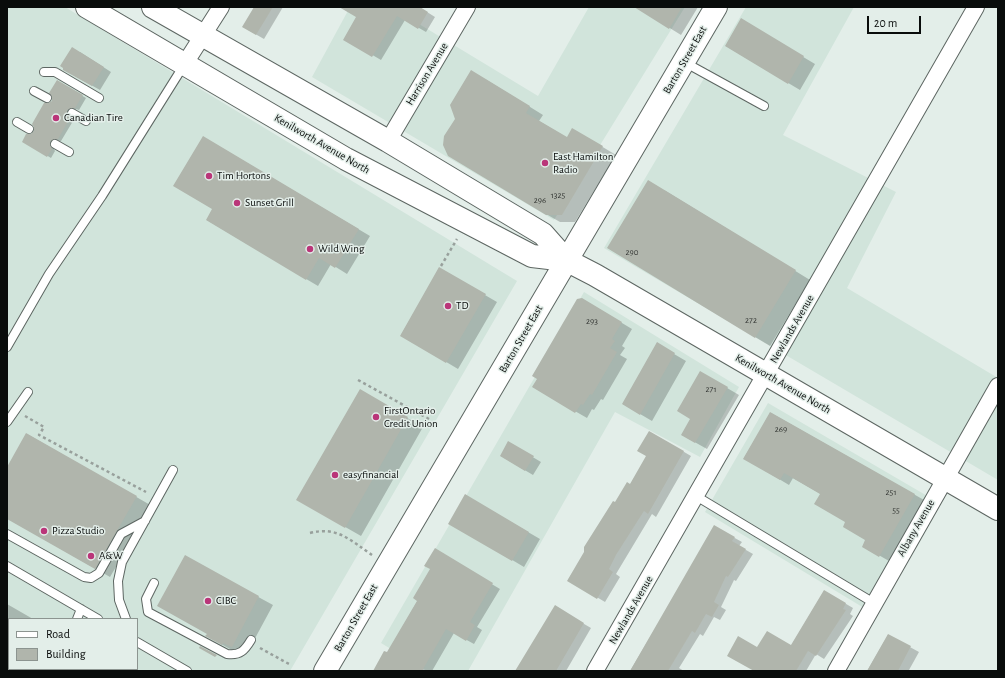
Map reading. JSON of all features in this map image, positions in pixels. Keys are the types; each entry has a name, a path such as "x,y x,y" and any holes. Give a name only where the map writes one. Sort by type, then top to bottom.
{"main road":[{"name":"Kenilworth Avenue North","path":"87,7 346,159 532,256 566,260 595,275 998,509"},
{"name":"Kenilworth Avenue North","path":"153,7 388,141 543,234 566,260"},
{"name":"Barton Street East","path":"325,671 716,7"}],"street":[{"path":"184,65 221,7"},
{"name":"Harrison Avenue","path":"388,141 467,7"},
{"name":"Newlands Avenue","path":"596,671 976,7"},
{"name":"Albany Avenue","path":"836,671 998,386"}],"lane":[{"path":"684,61 764,106"},
{"path":"7,347 49,274 106,190 184,65"},
{"path":"44,72 56,72 99,98"},
{"path":"34,91 47,98"},
{"path":"72,113 86,121"},
{"path":"17,122 29,129"},
{"path":"55,144 69,152"},
{"path":"7,422 28,392"},
{"path":"126,618 119,600 118,581 122,562 173,470"},
{"path":"696,496 874,603"},
{"path":"7,534 84,577 90,578 99,573 121,534 145,521"},
{"path":"7,566 96,618"},
{"path":"154,583 146,599 148,612 227,654 232,655 241,652 251,640"},
{"path":"78,618 82,609"},
{"path":"140,643 187,671"}],"path":[{"path":"441,266 456,239"},
{"path":"358,380 429,420"},
{"path":"16,411 44,427 39,435 158,499"},
{"path":"310,533 324,530 341,534 387,566"},
{"path":"251,640 257,647 289,664"}],"shaded area":[{"path":"7,7 65,7 517,281 290,671 7,671"},
{"path":"350,7 391,7 538,96 589,7 685,7 554,220 312,77"},
{"path":"746,7 854,7 783,135 896,192 847,288 998,378 998,480 604,248"},
{"path":"584,292 739,387 700,457 615,412 468,671 427,671 381,643"},
{"path":"768,403 929,497 864,608 705,512"}],"building":[{"path":"254,7 273,7 256,35 242,27"},
{"path":"339,7 420,7 428,12 418,29 397,16 372,57 343,40 356,17"},
{"path":"634,7 682,7 669,29"},
{"path":"741,18 804,56 788,84 725,46"},
{"path":"72,47 104,67 92,86 63,70 60,66"},
{"path":"471,70 530,106 526,113 567,137 572,128 603,146 562,215 546,215 448,156 443,145 444,136 455,119 450,105"},
{"path":"57,80 83,95 75,108 67,110 70,118 58,139 50,141 52,149 47,157 22,142 26,134 31,134 34,131 32,124 44,103 52,101 52,97 49,93"},
{"path":"203,136 359,229 335,268 319,258 306,280 206,220 212,209 173,186"},
{"path":"648,180 796,270 755,338 607,248"},
{"name":"TD","path":"439,267 486,294 446,363 400,336"},
{"path":"582,298 622,322 612,339 615,341 610,348 617,352 592,395 590,394 583,405 581,404 575,413 532,387 537,379 532,376 577,299"},
{"path":"657,342 675,353 640,415 622,404"},
{"path":"700,371 728,387 695,443 681,435 690,419 677,411"},
{"path":"360,389 408,417 345,528 296,500"},
{"path":"770,412 915,494 879,557 862,547 865,540 843,527 845,522 814,504 820,494 784,473 780,480 743,459"},
{"path":"649,431 684,451 648,514 644,511 616,555 609,569 613,572 597,599 567,581 584,552 584,547 613,501 615,502 627,482 630,484 646,456 637,451"},
{"path":"26,433 137,496 95,569 7,519 7,467"},
{"path":"508,441 534,456 525,471 500,456"},
{"path":"465,494 529,532 512,561 448,524"},
{"path":"714,525 735,537 732,541 746,549 728,577 726,576 714,602 719,605 712,617 706,614 695,633 692,631 668,671 630,671"},
{"path":"435,548 493,583 470,622 475,625 466,641 446,629 422,671 373,671 384,651 387,652 417,601 413,598 430,569 424,566"},
{"name":"CIBC","path":"185,555 259,596 232,647 223,643 222,645 205,636 207,634 157,606"},
{"path":"824,590 846,603 843,609 846,610 816,656 808,651 796,671 754,671 727,656 738,636 757,647 767,631 791,645"},
{"path":"555,605 584,623 556,671 515,671"},
{"path":"888,634 911,646 898,671 867,671"},
{"path":"200,646 217,655 215,657 199,648"}],"place":[{"name":"Canadian Tire","path":"56,118"},
{"name":"East Hamilton Radio","path":"545,163"},
{"name":"Tim Hortons","path":"209,176"},
{"name":"Sunset Grill","path":"237,203"},
{"name":"Wild Wing","path":"310,249"},
{"name":"TD","path":"448,306"},
{"name":"FirstOntario Credit Union","path":"376,417"},
{"name":"easyfinancial","path":"335,475"},
{"name":"Pizza Studio","path":"44,531"},
{"name":"A&W","path":"91,556"},
{"name":"CIBC","path":"208,601"}]}
